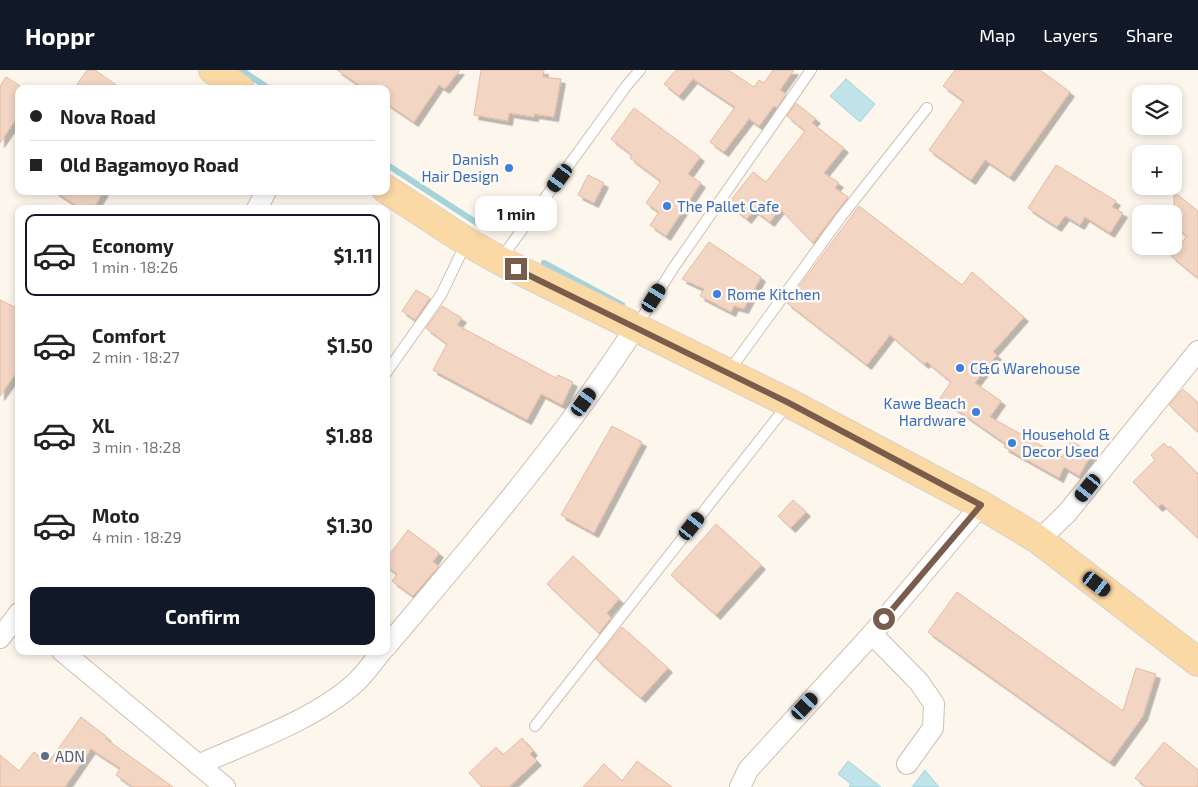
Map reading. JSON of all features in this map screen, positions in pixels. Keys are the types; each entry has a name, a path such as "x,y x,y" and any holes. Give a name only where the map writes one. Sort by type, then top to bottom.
{"main road":[{"path":"213,70 234,85"},
{"path":"390,192 467,242 499,260 789,403 981,505 1039,540 1198,662"}],"street":[{"path":"390,642 541,461 606,373 635,328"},
{"path":"1039,540 1067,513 1198,351"},
{"path":"740,787 748,770 765,750 872,634 981,505"},
{"path":"0,638 15,618"},
{"path":"872,634 919,682 934,704 933,728 907,764"},
{"path":"67,655 225,787"},
{"path":"198,764 279,729 322,706 354,684 379,655"}],"lane":[{"path":"499,260 627,85 640,70"},
{"path":"635,328 674,267 811,70"},
{"path":"728,372 841,217 926,108"},
{"path":"390,367 441,295 467,242"},
{"path":"535,726 789,403"}],"water":[{"path":"846,79 875,104 860,122 830,96"},
{"path":"848,761 881,787 849,787 851,784 838,774"},
{"path":"925,770 939,787 912,787"}],"building":[{"path":"87,70 95,70 116,85 77,85"},
{"path":"337,70 460,70 445,89 439,85 414,122 390,106 390,85 359,85"},
{"path":"481,70 544,70 543,77 561,79 554,117 534,114 534,117 509,113 508,121 474,115"},
{"path":"676,70 728,70 754,87 759,80 764,83 773,70 794,70 780,90 786,94 777,108 774,106 759,126 749,119 724,152 710,142 735,107 693,79 679,96 664,84"},
{"path":"955,70 1040,70 1070,92 1010,177 985,160 971,180 929,150 964,101 943,86"},
{"path":"6,77 19,85 15,85 15,121 0,143 0,86"},
{"path":"796,103 816,119 812,123 844,148 824,173 839,183 835,188 848,197 813,243 780,209 770,222 754,210 747,219 728,204 753,172 766,182 805,131 787,116"},
{"path":"634,108 700,157 688,174 701,183 666,236 650,225 659,212 646,203 661,181 630,158 632,155 611,139"},
{"path":"1056,165 1116,201 1112,207 1123,213 1110,233 1085,217 1080,225 1065,216 1057,227 1028,208"},
{"path":"588,175 604,183 594,203 578,195"},
{"path":"60,195 102,195 95,205 76,205"},
{"path":"1174,195 1178,195 1198,211 1198,278 1171,256 1182,255 1182,242 1187,236 1182,232 1182,205 1174,205"},
{"path":"859,206 962,285 972,272 1024,317 993,352 997,355 975,383 1001,401 990,417 1062,457 1071,441 1092,453 1079,476 1064,467 1059,478 1004,447 1006,444 940,398 951,382 927,362 924,364 890,335 867,365 787,303"},
{"path":"709,242 761,277 744,309 734,306 731,312 700,296 704,289 682,279"},
{"path":"416,290 430,298 415,320 402,311"},
{"path":"0,300 15,307 15,375 0,396"},
{"path":"442,306 462,318 457,325 556,378 558,375 573,382 562,405 541,394 527,420 433,370 447,344 426,328"},
{"path":"1183,389 1198,403 1198,432 1169,405"},
{"path":"612,426 642,442 594,533 561,515"},
{"path":"1164,443 1168,448 1170,446 1198,474 1198,538 1162,504 1158,507 1133,482 1155,460 1151,455"},
{"path":"793,500 806,512 791,528 778,516"},
{"path":"716,524 761,565 716,615 671,575"},
{"path":"408,530 439,553 433,562 439,566 413,596 392,581 397,574 390,569 390,554"},
{"path":"573,556 619,599 607,613 611,618 599,633 547,584"},
{"path":"957,592 1123,711 1136,668 1156,674 1143,716 1110,762 928,632"},
{"path":"622,627 668,668 641,698 596,659"},
{"path":"81,717 107,737 106,739 173,787 133,787 116,775 120,768 91,749 65,787 0,787 0,755 19,771 34,752 48,763"},
{"path":"522,738 533,751 530,754 537,761 509,787 482,787 469,773 496,747 503,755"},
{"path":"1164,742 1198,770 1198,787 1146,787 1135,778"},
{"path":"637,761 672,787 583,787 604,764 622,781"}],"waterway":[{"path":"241,70 264,85"},
{"path":"390,167 483,227"},
{"path":"544,263 622,305"}],"place":[{"name":"Danish Hair Design","path":"509,168"},
{"name":"The Pallet Cafe","path":"667,206"},
{"name":"Rome Kitchen","path":"717,294"},
{"name":"C&G Warehouse","path":"960,368"},
{"name":"Kawe Beach Hardware","path":"976,412"},
{"name":"Household & Decor Used","path":"1012,443"},
{"name":"ADN","path":"45,756"}],"route":[{"path":"516,269 728,372 981,505 884,619"}]}
